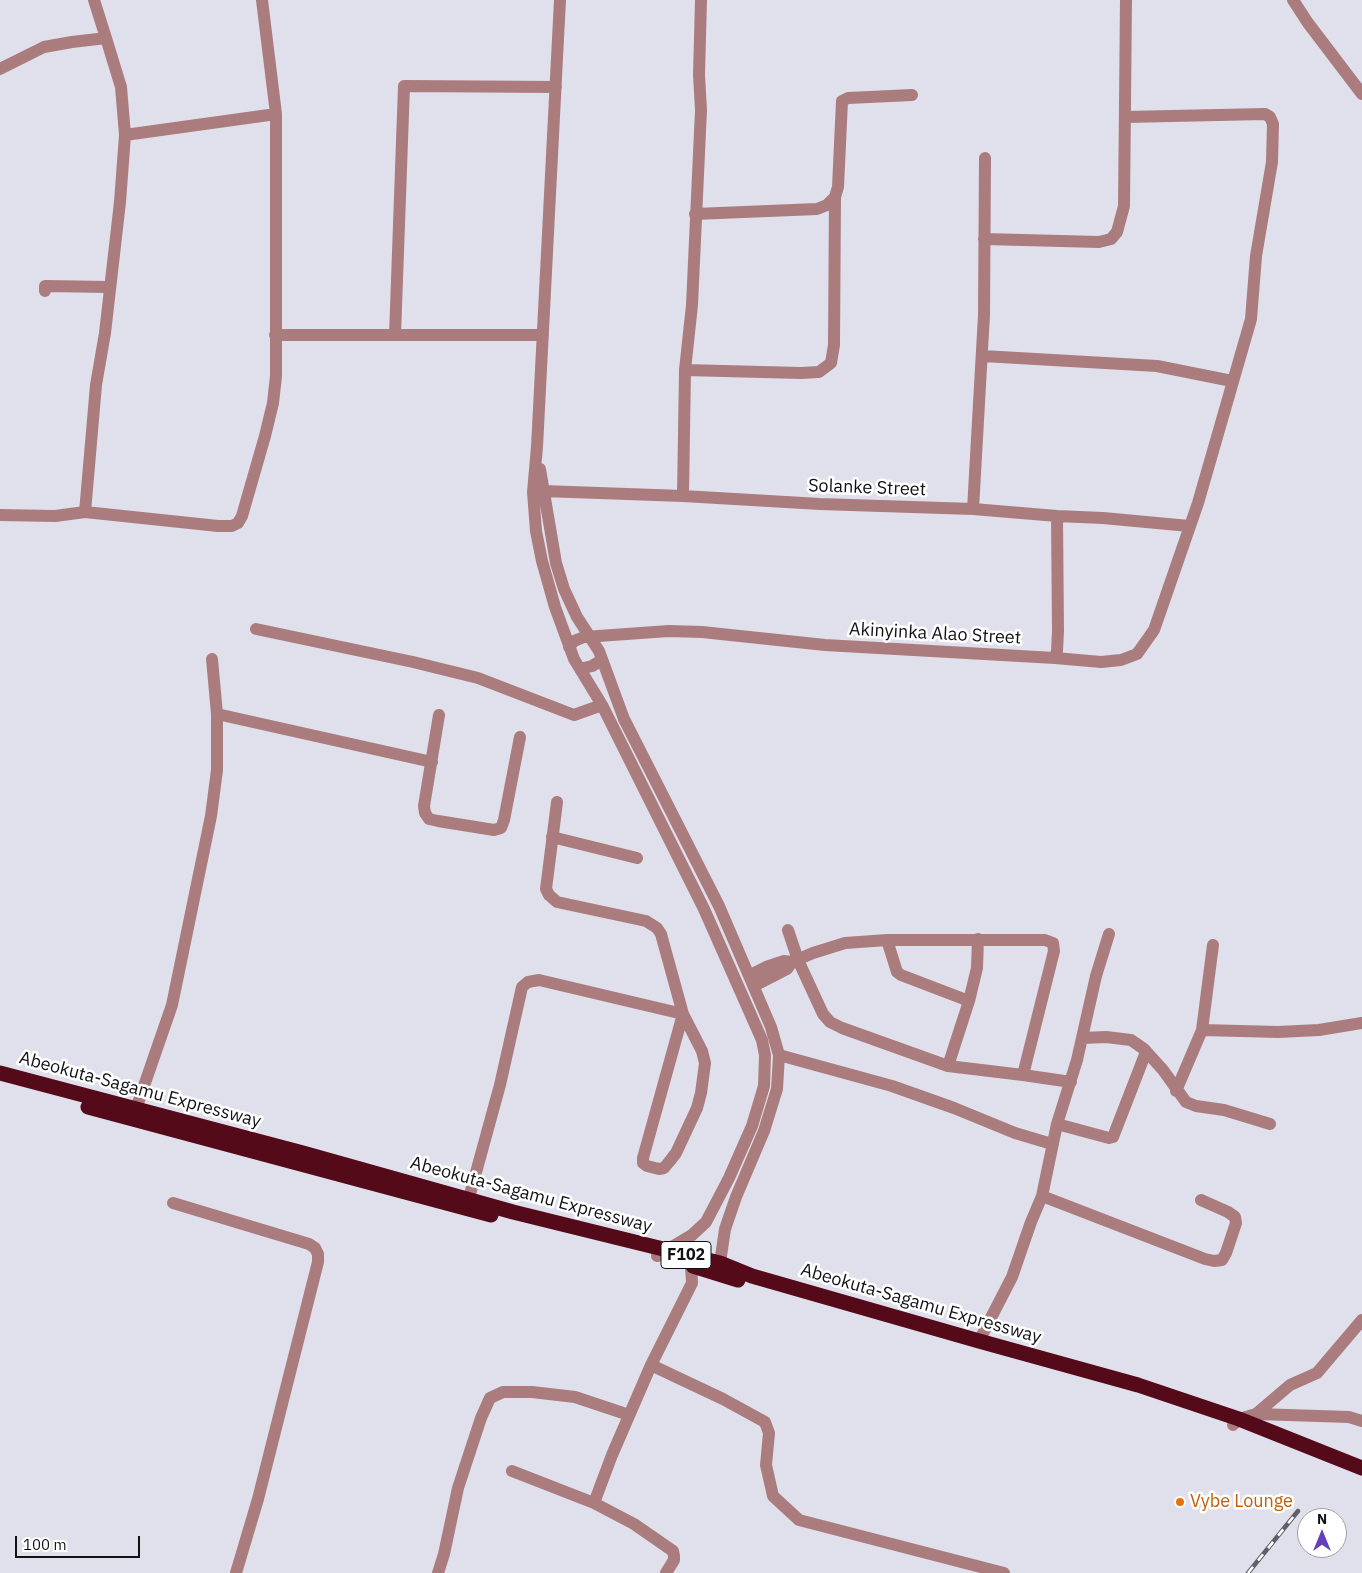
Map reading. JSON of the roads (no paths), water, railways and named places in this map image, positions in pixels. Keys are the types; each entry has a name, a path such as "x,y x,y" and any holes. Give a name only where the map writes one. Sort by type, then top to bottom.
{"highway":[{"name":"Abeokuta-Sagamu Expressway","path":"0,1073 469,1198 720,1269 1136,1395 1236,1422 1362,1478"},
{"name":"Abeokuta-Sagamu Expressway","path":"0,1083 508,1220 662,1253 691,1266 720,1269 752,1276 1138,1385 1362,1468"}],"street":[{"path":"85,512 96,386 105,332 120,202 125,135 121,87 94,0"},
{"path":"0,515 55,516 85,512 218,526 232,526 238,523 263,445 273,403 276,376 276,114 262,0"},
{"path":"560,0 533,492 536,531 545,570 569,647 602,705 704,909 762,1040 765,1055 764,1086 752,1126 706,1222 692,1235 662,1253"},
{"path":"683,496 685,370 692,305 700,110 701,0"},
{"path":"984,239 1099,242 1111,239 1117,232 1124,206 1126,0"},
{"path":"1293,0 1308,23 1362,94"},
{"path":"0,69 44,47 106,38"},
{"path":"395,335 404,86 556,87"},
{"path":"685,370 801,373 819,372 831,363 834,345 835,197 838,187 842,101 848,98 912,95"},
{"path":"125,135 276,114"},
{"name":"Akinyinka Alao Street","path":"569,647 579,638 638,632 702,632 824,645 1101,662 1121,660 1138,654 1154,630 1207,474 1251,319 1256,256 1272,162 1274,124 1266,114 1125,117"},
{"path":"973,509 983,356 985,158"},
{"path":"695,214 817,209 827,205 835,197"},
{"path":"45,291 45,286 109,287"},
{"path":"275,335 543,335"},
{"path":"983,356 1157,366 1232,381"},
{"path":"537,446 556,563 564,589 577,617 591,637 602,660 624,719 719,906 771,1027 780,1055 777,1089 764,1131 736,1196 725,1229 720,1269"},
{"name":"Solanke Street","path":"544,491 973,509 1189,526"},
{"path":"1055,658 1058,631 1058,516"},
{"path":"256,629 478,678 574,715 602,705"},
{"path":"136,1109 172,1004 211,816 217,770 217,714 212,659"},
{"path":"580,669 597,664 602,660"},
{"path":"217,714 432,762"},
{"path":"439,715 424,806 425,813 429,818 494,830 501,828 520,737"},
{"path":"557,802 546,889 549,896 557,902 646,921 657,928 661,934 683,1014 702,1051 705,1063 697,1108 676,1153 664,1168 658,1169 647,1166 643,1163 643,1158 683,1014"},
{"path":"552,837 637,858"},
{"path":"788,930 795,961 823,1014 830,1022 948,1066 1071,1082"},
{"path":"978,1341 1012,1278 1042,1196 1057,1124 1071,1082 1096,976 1109,934"},
{"path":"948,1066 977,968 978,939"},
{"path":"752,981 788,969 795,961 813,952 845,943 887,940 1045,940 1053,943 1054,951 1023,1075"},
{"path":"887,940 897,972 901,975 969,1000"},
{"path":"1176,1091 1202,1030 1213,945"},
{"path":"469,1198 500,1085 522,987 528,982 539,980 683,1014"},
{"path":"1202,1030 1278,1032 1320,1030 1362,1023"},
{"path":"1082,1038 1120,1038 1131,1040 1146,1052 1163,1070 1176,1091 1186,1102 1196,1106 1224,1110 1270,1124"},
{"path":"1057,1124 1113,1138 1146,1052"},
{"path":"780,1055 892,1086 954,1108 1016,1134 1052,1144"},
{"path":"722,1191 736,1196"},
{"path":"1042,1196 1205,1259 1222,1260 1226,1254 1236,1223 1235,1217 1201,1200"},
{"path":"173,1203 309,1244 318,1254 318,1262 279,1417 236,1573"},
{"path":"706,1222 725,1229"},
{"path":"594,1502 650,1365 692,1283 691,1266"},
{"path":"1236,1422 1256,1414 1290,1386 1317,1373 1362,1320"},
{"path":"650,1365 723,1399 765,1422 769,1433 766,1465 773,1496 799,1520 1004,1573"},
{"path":"438,1573 458,1488 481,1418 490,1398 503,1392 532,1392 575,1397 629,1415"},
{"path":"1256,1414 1349,1417 1362,1422"},
{"path":"512,1471 594,1502 634,1524 673,1551 674,1560 666,1573"}],"railway":[{"path":"1248,1573 1297,1512"}],"place":[{"name":"Vybe Lounge","path":"1180,1502"}]}
